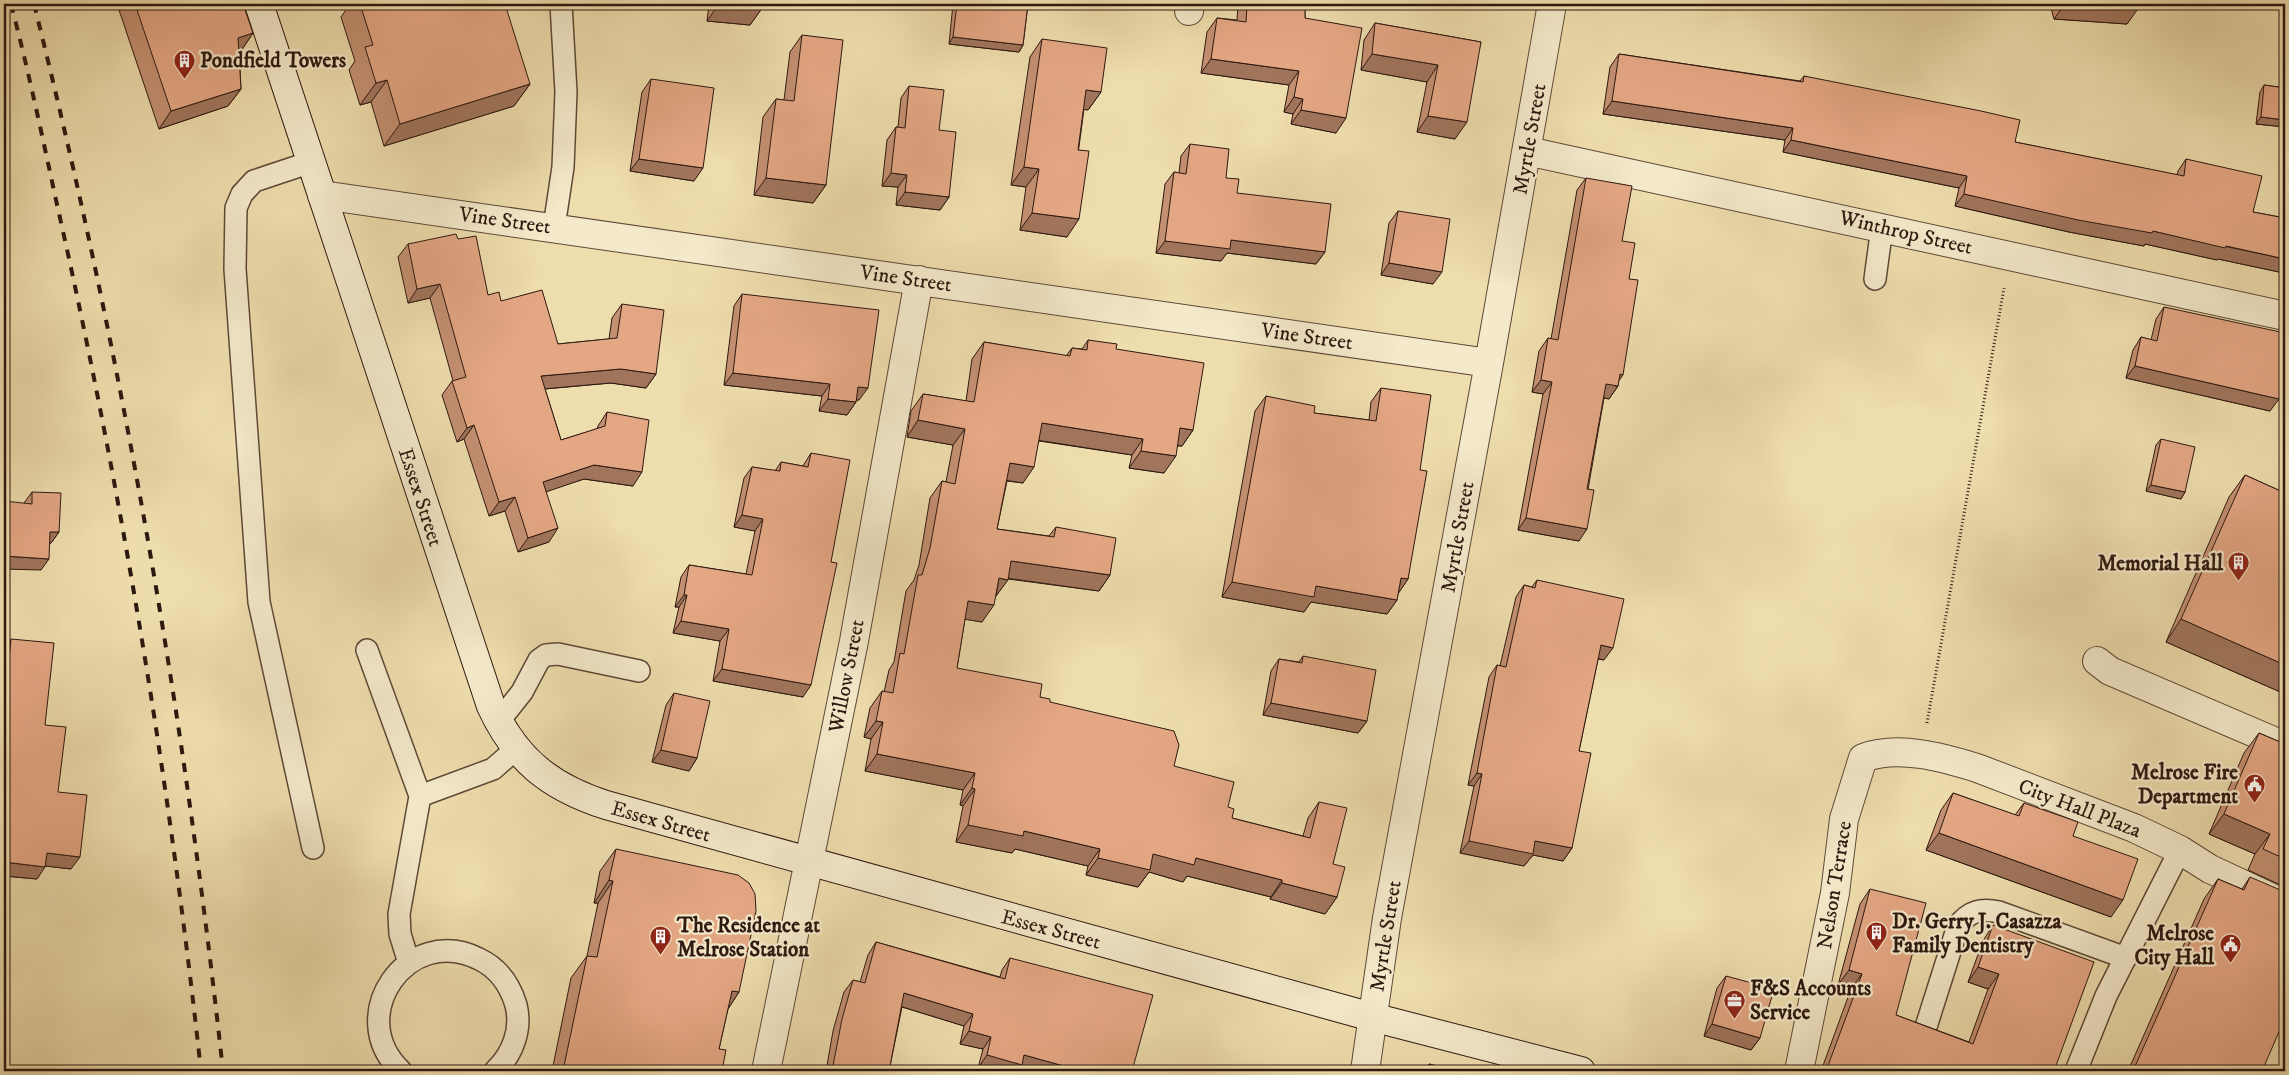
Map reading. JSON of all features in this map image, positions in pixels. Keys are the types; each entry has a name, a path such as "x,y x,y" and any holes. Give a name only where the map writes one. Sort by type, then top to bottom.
{"street":[{"name":"Essex Street","path":"259,4 458,610 498,722 517,748 540,773 581,797 1372,1017 1581,1071"},
{"name":"Myrtle Street","path":"1366,1071 1387,918 1489,363 1552,4"},
{"name":"Winthrop Street","path":"1527,151 2285,316"},
{"name":"Vine Street","path":"322,195 1489,363"},
{"name":"Willow Street","path":"766,1071 854,641 920,280"},
{"path":"2097,661 2110,671 2285,746"},
{"name":"City Hall Plaza","path":"1863,758 1880,752 1921,755 1977,768 2134,828 2180,850 2210,869 2285,904"},
{"name":"Nelson Terrace","path":"1799,1071 1835,893 1844,819 1863,758"}],"lane":[{"path":"554,227 563,167 566,92 561,4"},
{"path":"311,162 254,181 242,194 236,208 235,269 260,602 313,848"},
{"path":"1875,279 1882,227"},
{"path":"367,650 420,796 398,914 400,934 409,963"},
{"path":"498,722 522,692 537,663 546,655 558,654 639,670"},
{"path":"420,796 488,772 502,763 517,748"},
{"path":"2076,1071 2106,996 2180,850"},
{"path":"1925,1030 1958,926 1963,919 1977,910 1987,909 1999,912 2126,958"},
{"path":"400,1071 384,1047 378,1020 384,994 398,971 409,963 434,952 461,952 487,963 497,971 512,994 518,1020 512,1047 495,1071"}],"path":[{"path":"1921,755 2010,256"}],"building":[{"name":"Pondfield Towers","path":"135,4 243,4 253,33 238,38 241,89 171,111"},
{"path":"360,4 505,4 530,84 400,124 387,80 376,83 365,47 373,45"},
{"path":"957,4 1028,4 1023,45 953,37"},
{"path":"1247,4 1305,4 1305,18 1362,28 1346,118 1301,110 1303,99 1294,97 1299,71 1211,59 1217,18 1246,22"},
{"path":"2105,4 2140,4 2140,6"},
{"path":"1375,23 1481,42 1467,122 1428,116 1438,65 1372,54"},
{"path":"802,35 843,40 826,185 766,178 776,99 794,101"},
{"path":"1042,39 1107,48 1101,92 1086,90 1078,150 1089,151 1079,219 1032,213 1039,169 1024,167"},
{"path":"1619,54 1803,82 1804,76 1981,111 2020,120 2015,142 2184,176 2186,159 2262,176 2253,212 2285,218 2285,259 2226,246 2225,248 2153,231 2152,233 2078,220 1964,194 1967,176 1791,140 1793,128 1612,101"},
{"path":"651,79 714,88 703,168 639,159"},
{"path":"2264,85 2285,88 2285,120 2261,117"},
{"path":"909,86 944,90 939,130 956,132 949,197 905,192 907,175 891,173 896,127 905,128"},
{"path":"1190,144 1229,149 1226,178 1239,179 1237,193 1331,204 1325,252 1231,240 1230,249 1165,241 1174,172 1186,174"},
{"path":"1586,178 1632,186 1622,241 1635,243 1629,279 1638,280 1623,375 1620,374 1618,386 1606,384 1587,489 1594,490 1587,529 1526,518 1552,382 1541,380 1548,338 1558,340"},
{"path":"1398,211 1450,219 1442,272 1389,263"},
{"path":"456,234 458,239 476,236 488,295 499,292 501,301 542,290 558,344 617,338 622,304 664,310 656,374 621,369 541,376 561,440 605,426 607,412 649,420 642,472 594,465 543,482 558,528 528,538 515,497 499,502 474,425 467,428 452,381 466,377 440,284 417,289 408,244"},
{"path":"742,294 879,310 868,388 858,387 856,402 828,399 830,384 733,373"},
{"path":"2164,307 2285,333 2285,366 2279,399 2135,366 2141,337 2157,341"},
{"path":"1088,340 1117,344 1116,349 1204,363 1193,430 1180,428 1176,456 1141,451 1143,439 1042,423 1034,467 1010,463 997,529 1054,537 1056,527 1116,538 1110,575 1011,561 1008,580 999,578 994,605 968,601 957,668 1042,684 1040,697 1050,699 1050,702 1174,731 1179,745 1174,766 1234,782 1228,807 1234,809 1232,818 1310,838 1319,802 1347,808 1333,864 1345,867 1337,897 1282,883 1282,880 1196,858 1194,865 1153,854 1150,870 1098,858 1100,849 1024,831 1023,836 968,825 975,789 972,788 975,773 877,754 883,722 876,721 882,691 893,693 900,653 904,654 918,575 922,575 930,548 942,481 955,484 965,429 918,420 923,394 974,402 984,342 1070,356 1072,348 1087,350"},
{"path":"1381,388 1431,395 1420,470 1427,471 1408,579 1401,578 1397,600 1316,586 1314,597 1232,582 1266,396 1315,406 1314,413 1376,421"},
{"path":"2161,439 2195,447 2185,492 2151,485"},
{"path":"811,453 850,460 831,562 837,563 811,685 722,669 729,629 681,621 687,595 684,595 689,565 752,575 763,519 742,515 752,467 780,471 781,462 808,467"},
{"name":"Memorial Hall","path":"2245,475 2285,493 2285,665 2181,619"},
{"path":"32,492 61,493 59,532 50,532 49,559 4,556 4,501 32,504"},
{"path":"1537,580 1624,599 1613,648 1601,645 1579,751 1591,753 1572,848 1535,841 1533,854 1469,841 1482,774 1477,773 1497,665 1506,667 1524,585 1535,588"},
{"path":"11,639 54,643 45,725 66,727 58,792 87,795 80,857 47,853 45,867 4,862 4,739 8,700 5,700"},
{"path":"1303,656 1376,670 1367,721 1271,703 1279,659 1302,663"},
{"path":"674,693 710,701 697,758 661,750"},
{"name":"Melrose Fire Department","path":"2259,733 2285,744 2285,859 2263,849 2270,834 2224,814"},
{"path":"1953,793 2019,816 2024,803 2078,822 2073,836 2138,859 2123,900 1939,833"},
{"name":"The Residence at Melrose Station","path":"616,849 738,875 749,883 755,894 756,911 739,992 732,991 719,1049 726,1050 722,1071 563,1071 587,956 597,957 613,881 609,880"},
{"name":"Melrose City Hall","path":"2250,877 2285,892 2285,1018 2262,1071 2133,1071 2218,879 2244,890"},
{"path":"1870,889 1926,903 1896,1015 1973,1044 1999,974 1978,967 1993,925 2094,962 2054,1071 1826,1071 1862,974 1849,970"},
{"path":"876,942 1005,979 1010,958 1153,995 1132,1071 1082,1071 1024,1055 1022,1065 987,1055 991,1037 969,1031 973,1014 904,993 889,1071 832,1071 842,1019 853,980 865,983"},
{"name":"F&S Accounts Service","path":"1726,976 1774,989 1760,1038 1712,1024"},
{"path":"1429,1064 1456,1071 1428,1071"}],"railway":[{"path":"11,4 35,102 80,308 122,525 141,634 174,852 201,1071"},
{"path":"34,4 95,268 147,534 189,802 223,1071"}],"place":[{"name":"Pondfield Towers","path":"184,79"},
{"name":"Memorial Hall","path":"2239,582"},
{"name":"Melrose Fire Department","path":"2254,803"},
{"name":"Dr. Gerry J. Casazza Family Dentistry","path":"1876,952"},
{"name":"The Residence at Melrose Station","path":"661,956"},
{"name":"Melrose City Hall","path":"2230,964"},
{"name":"F&S Accounts Service","path":"1734,1019"}]}
